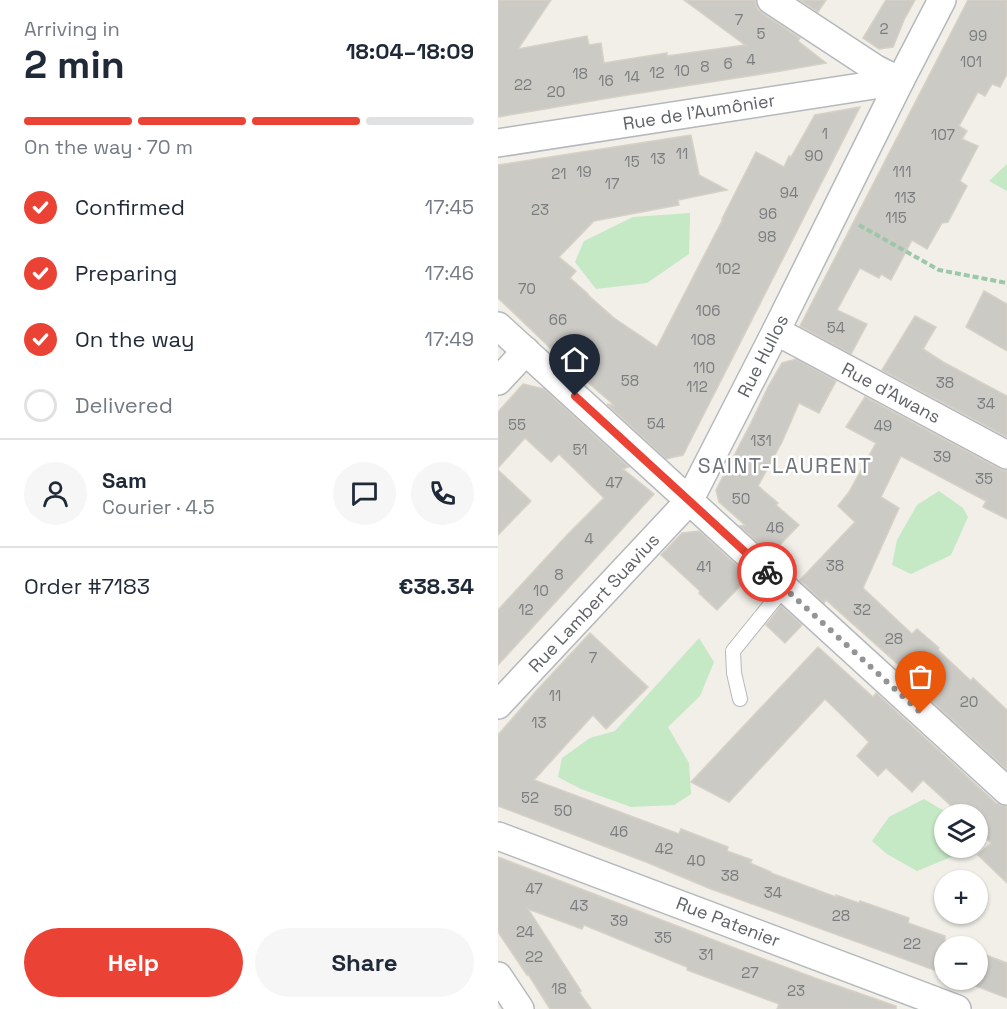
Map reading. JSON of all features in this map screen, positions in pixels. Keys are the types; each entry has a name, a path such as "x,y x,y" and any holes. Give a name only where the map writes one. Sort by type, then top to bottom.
{"street":[{"path":"771,0 876,69 900,81"},
{"name":"Rue Hullos","path":"689,501 942,0"},
{"name":"Rue de l'Aumônier","path":"498,143 900,81"},
{"path":"498,326 1007,791"},
{"name":"Rue d'Awans","path":"776,331 1007,455"},
{"path":"498,381 526,351"},
{"name":"Rue Lambert Suavius","path":"498,705 689,501"},
{"name":"Rue Patenier","path":"498,836 957,1009"},
{"path":"498,976 520,1009"}],"lane":[{"path":"740,699 734,672 733,651 784,588"}],"path":[{"path":"835,211 939,270 1007,283"}],"green space":[{"path":"1007,164 1007,191 989,181"},
{"path":"690,213 689,254 647,283 596,289 575,262 584,241 633,217"},
{"path":"939,491 963,508 968,517 951,555 911,574 892,565 897,540 917,505"},
{"path":"699,638 714,662 700,696 668,727 689,763 691,794 674,805 631,807 581,789 558,777 562,758 590,738 615,731"},
{"path":"924,799 934,805 934,858 949,858 917,871 887,854 872,841 889,817"}],"building":[{"path":"498,0 551,0 518,49 587,36 589,45 601,43 604,63 667,53 667,56 745,45 684,0 755,0 757,8 762,13 800,38 798,41 826,63 498,117"},
{"path":"800,0 826,0 818,12"},
{"path":"886,0 915,0 893,47 879,49 863,38"},
{"path":"968,0 1007,0 1007,74 1000,87 992,84 985,96 978,92 959,126 967,131 962,139 978,146 960,181 967,186 948,222 942,223 927,249 912,240 891,280 881,274 879,278 860,268 837,310 867,324 851,354 800,326"},
{"path":"860,107 683,455 666,459 607,404 615,406 569,366 498,298 498,165 691,135 699,175 727,190 678,200 679,205 594,221 559,257 576,271 570,278 588,295 614,318 657,347 756,152 784,167 815,115"},
{"path":"984,291 1007,304 1007,351 966,327"},
{"path":"915,316 936,327 923,349 1007,396 1007,437 882,370"},
{"path":"796,359 836,381 819,413 799,403 782,442 758,486 799,525 771,554 740,526 745,525 719,502 716,490 782,363"},
{"path":"523,384 544,389 629,467 623,469 654,494 498,665 498,610 604,498 559,454 551,462 525,438 498,468 498,412"},
{"path":"865,397 1007,471 1007,519 983,507 986,501 901,456 881,497 899,508 863,588 912,634 917,629 971,681 973,678 1007,710 1007,770 898,670 901,667 826,600 824,603 800,580 855,522 838,506 849,492 876,443 846,427"},
{"path":"498,470 531,501 498,535"},
{"path":"699,531 749,577 717,610 661,555 682,533"},
{"path":"781,606 802,625 785,643 766,625"},
{"path":"590,633 648,687 606,729 593,715 534,780 679,834 681,829 728,847 727,851 752,860 750,863 771,873 836,897 836,895 859,903 860,901 909,918 908,923 945,936 934,936 934,970 711,889 498,806 498,735"},
{"path":"818,647 873,697 876,693 996,803 1007,806 1007,883 981,858 988,858 988,846 991,843 988,840 988,804 949,804 923,780 912,792 886,768 878,776 857,756 869,742 825,699 729,802 691,782"},
{"path":"498,857 724,944 896,1006 896,1009 777,1009 779,1004 687,970 687,967 584,925 582,929 528,909 591,1009 550,1009 498,932"},
{"path":"988,956 1007,963 1007,998 986,990 988,990"}],"way so far":[{"path":"767,572 921,713"}],"district":[{"name":"SAINT-LAURENT","path":"785,466"}],"route":[{"path":"575,396 767,572"}]}
